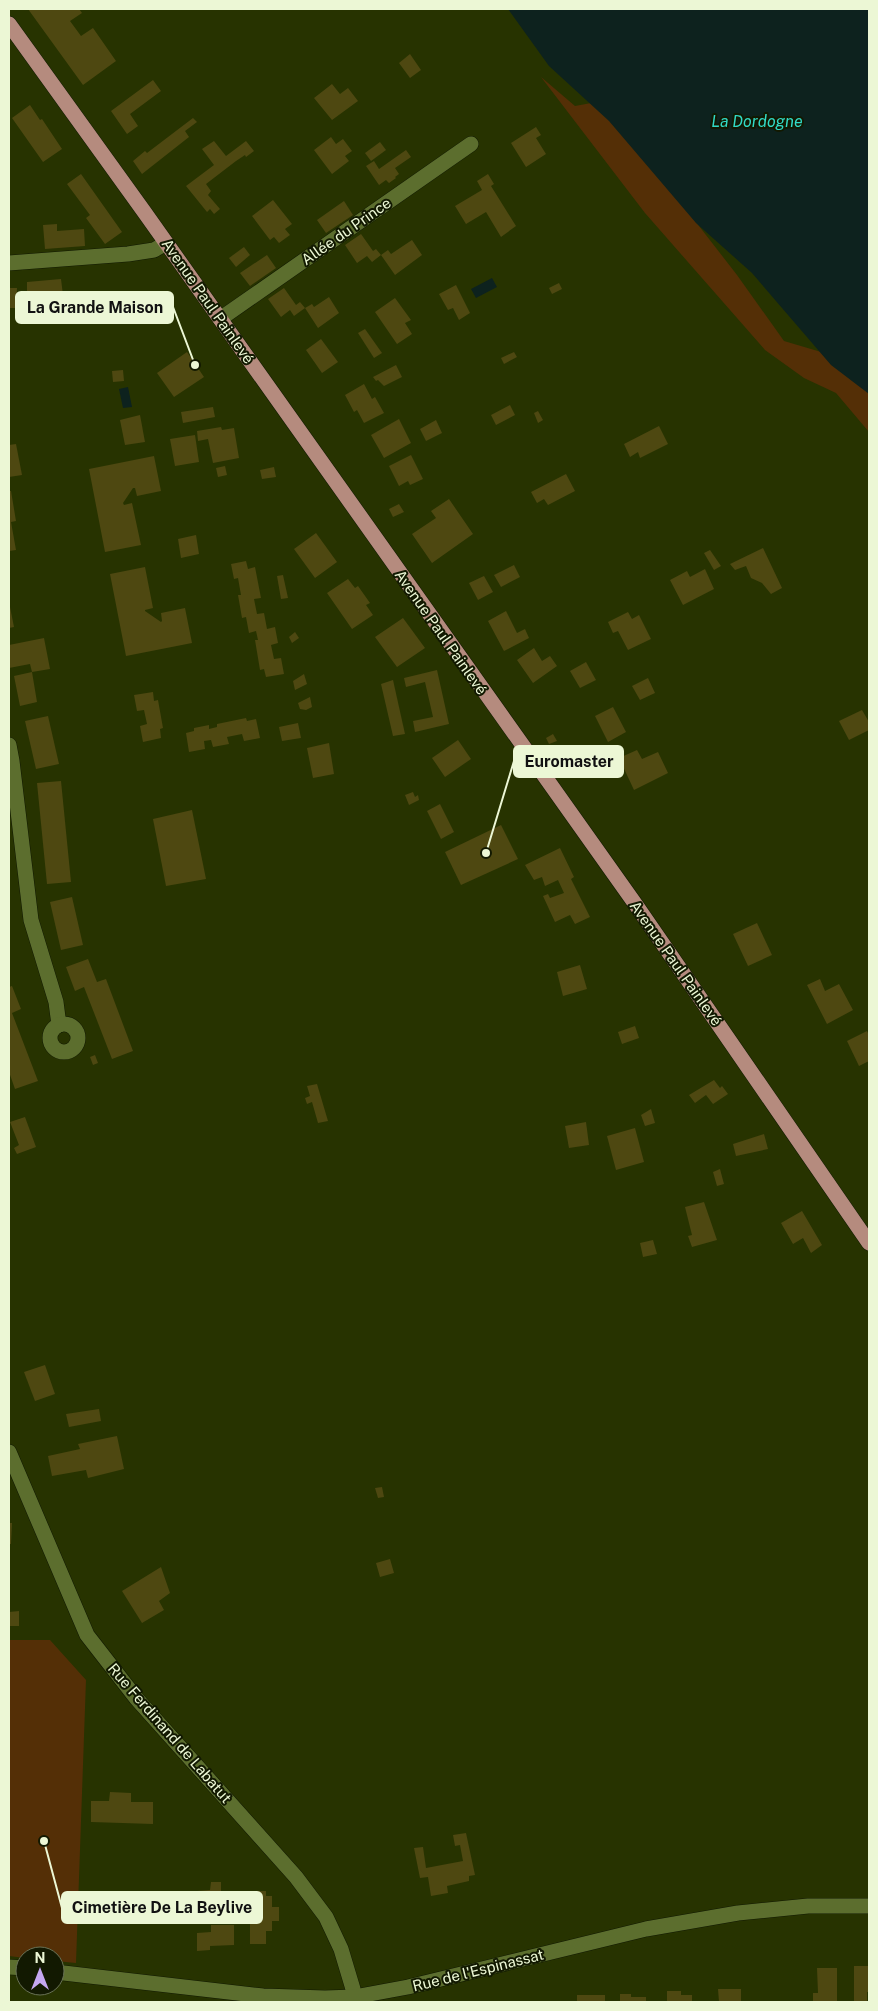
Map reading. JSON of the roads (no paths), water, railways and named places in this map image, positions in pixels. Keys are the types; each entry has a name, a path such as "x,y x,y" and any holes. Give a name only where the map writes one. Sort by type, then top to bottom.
{"main road":[{"name":"Avenue Paul Painlevé","path":"9,24 166,242 636,905 869,1243"}],"street":[{"name":"Allée du Prince","path":"220,319 471,144"},
{"path":"9,263 128,254 154,250 166,242"},
{"path":"9,745 31,920 56,1002 59,1025"},
{"name":"Rue Ferdinand de Labatut","path":"9,1452 62,1581 87,1635 136,1698 296,1877 326,1917 341,1949 354,1999"},
{"name":"Rue de l'Espinassat","path":"65,1973 263,1996 354,1999 408,1988 570,1947 664,1926 747,1912 808,1906 869,1906"}],"water":[{"name":"La Dordogne","path":"508,9 869,9 869,394 831,365 752,273 696,223 609,121 549,66"},
{"path":"492,278 497,287 476,298 471,289"},
{"path":"128,387 132,407 123,408 119,389"}],"place":[{"name":"La Grande Maison","path":"195,365"},
{"name":"Euromaster","path":"486,853"},
{"name":"Cimetière De La Beylive","path":"44,1841"}]}
